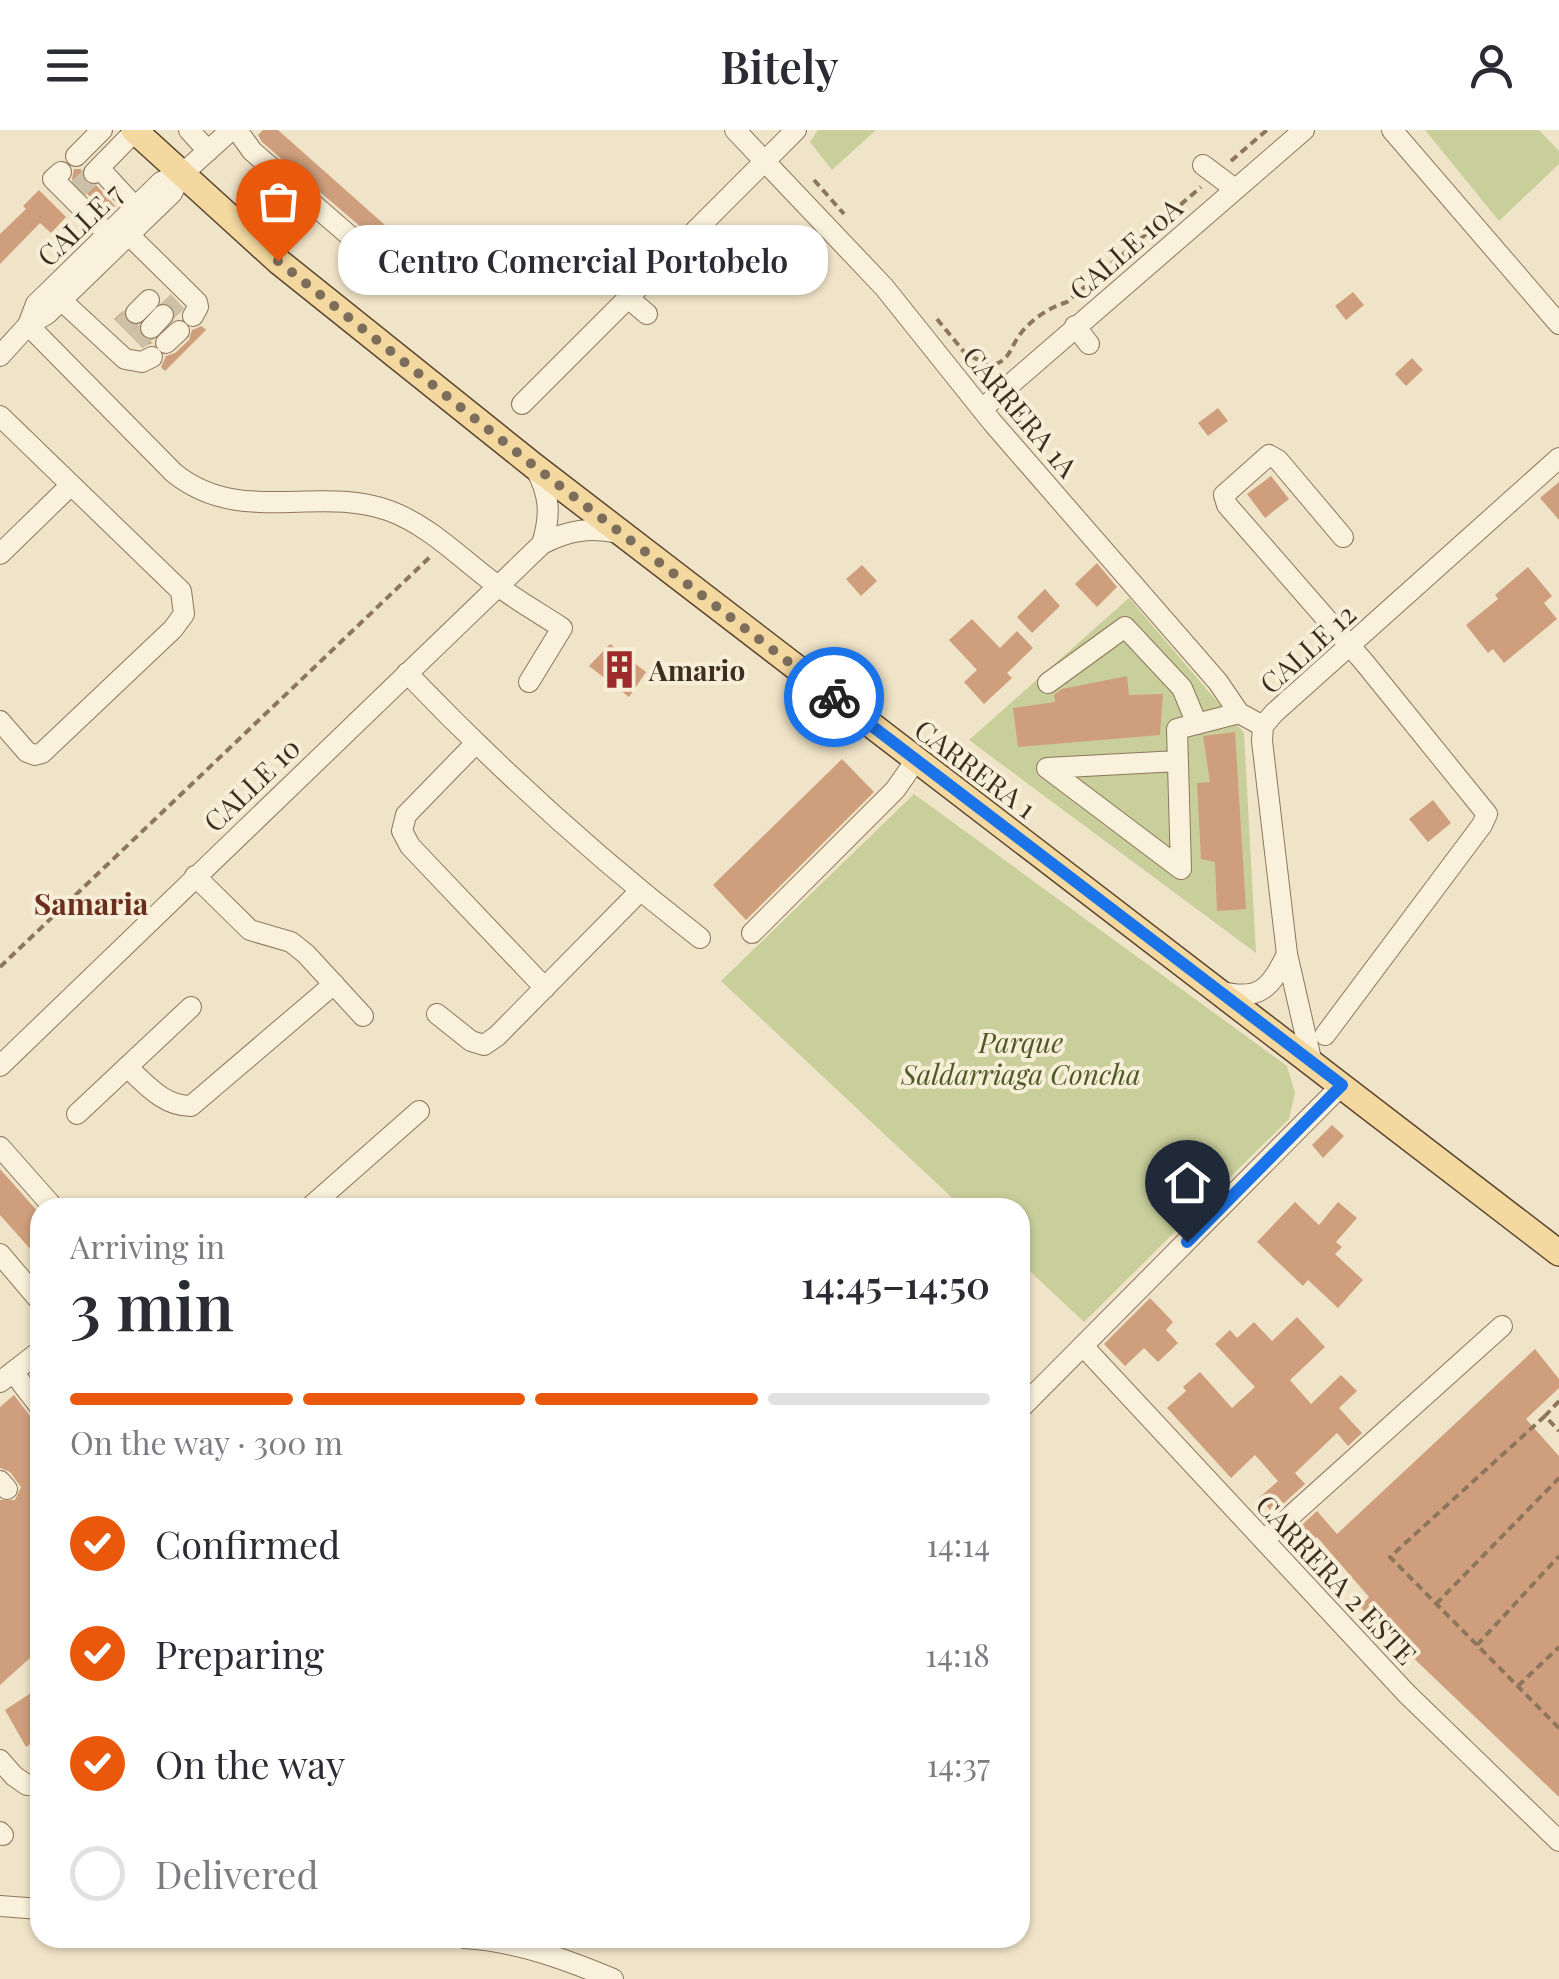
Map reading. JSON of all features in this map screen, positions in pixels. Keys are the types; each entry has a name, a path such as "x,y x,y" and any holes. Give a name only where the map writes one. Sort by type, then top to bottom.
{"main road":[{"name":"CARRERA 1","path":"135,131 278,261 620,534 1559,1253"}],"street":[{"path":"76,156 102,130"},
{"path":"188,130 208,151"},
{"path":"234,130 359,244"},
{"name":"CALLE 7","path":"28,325 36,304 112,232 172,193 181,175 234,130"},
{"name":"CARRERA 1A","path":"734,130 884,287 986,421 1218,682 1229,716 1264,726"},
{"path":"522,404 628,298 662,252 766,162 796,130"},
{"name":"CALLE 10A","path":"986,421 1075,326 1304,130"},
{"path":"1392,130 1556,315"},
{"path":"131,203 97,170 135,131"},
{"path":"1265,163 1280,179"},
{"path":"1209,170 1235,189"},
{"path":"61,172 53,179 74,193 112,232 155,320 62,300"},
{"name":"CALLE 7","path":"1,352 28,325 62,300 131,203 161,182 181,175"},
{"path":"628,298 647,314"},
{"path":"28,325 174,473 202,491 235,501 373,506 403,517 445,542 496,585 562,628 529,682"},
{"path":"1075,326 1089,344"},
{"path":"0,416 182,592 184,614 173,629 42,753 27,752 0,721"},
{"path":"1325,1035 1482,826 1487,814 1224,495 1269,455 1278,460 1343,537"},
{"name":"CALLE 12","path":"1310,1059 1286,954 1262,741 1264,726 1530,473 1559,458"},
{"path":"534,466 549,504 542,544"},
{"path":"0,554 71,486"},
{"path":"542,544 556,536 588,529 620,534"},
{"name":"CALLE 10","path":"0,1066 542,544"},
{"path":"1048,683 1125,627 1182,688 1197,724"},
{"path":"407,673 476,743 640,891 700,938"},
{"path":"1178,761 1047,768 1181,869 1178,761 1176,729 1229,716"},
{"path":"476,743 406,815 402,832 410,846 545,988"},
{"path":"752,932 895,790 916,760"},
{"path":"195,876 250,930 291,942 364,1016"},
{"path":"437,1014 471,1041 484,1045 640,891"},
{"path":"1220,991 1246,996 1264,989 1273,981 1286,954"},
{"path":"126,1067 163,1100 191,1106 334,984"},
{"path":"76,1114 191,1007"},
{"path":"1030,1399 1342,1085"},
{"path":"326,1198 418,1111"},
{"path":"0,1147 45,1198"},
{"path":"0,1254 30,1289"},
{"path":"1264,1540 1502,1326"},
{"name":"CARRERA 2 ESTE","path":"1083,1346 1408,1694 1559,1841"},
{"path":"30,1359 6,1377 30,1398"},
{"path":"0,1760 14,1776 30,1785"},
{"path":"0,1906 30,1908"},
{"path":"528,1948 612,1979"}],"path":[{"path":"928,309 964,353 990,366 1002,363 1009,358 1023,330 1053,306 1067,302 1209,170 1266,130"},
{"path":"814,180 852,223"},
{"path":"0,967 445,542"},
{"path":"1559,1400 1390,1557 1559,1728"},
{"path":"1545,1416 1559,1431"},
{"path":"1436,1604 1559,1478"},
{"path":"1476,1644 1559,1556"},
{"path":"1518,1686 1559,1646"}],"green space":[{"path":"818,130 876,130 832,170 810,142"},
{"path":"1425,130 1539,130 1559,151 1559,164 1499,221"},
{"path":"1129,598 1244,733 1256,953 969,740"},
{"name":"Parque Saldarriaga Concha","path":"914,794 1287,1066 1295,1093 1289,1119 1084,1322 1030,1271 1030,1198 952,1198 721,981"}],"building":[{"path":"263,130 278,130 430,265 400,292 357,258 370,252 369,234 262,142 258,135"},
{"path":"74,169 81,169 84,182 97,186 115,206 107,213 72,179"},
{"path":"39,190 66,217 51,233 40,223 0,264 0,234"},
{"path":"1353,292 1364,305 1346,320 1335,306"},
{"path":"123,311 126,322 138,326 141,337 153,343 142,347 114,319"},
{"path":"202,326 206,330 165,371 161,367 166,356 175,353 189,340 192,330"},
{"path":"1412,358 1423,370 1406,386 1395,374"},
{"path":"1218,408 1228,421 1208,436 1198,423"},
{"path":"1271,476 1289,499 1265,518 1247,494"},
{"path":"1559,482 1559,520 1540,498"},
{"path":"1097,563 1117,587 1097,607 1075,584"},
{"path":"862,565 877,581 861,596 846,579"},
{"path":"1528,567 1552,596 1544,603 1557,619 1504,663 1493,649 1488,653 1466,625"},
{"path":"1045,589 1060,606 1032,633 1017,617"},
{"path":"972,619 1000,648 1017,631 1033,648 1007,673 1012,678 984,704 964,682 977,670 949,640"},
{"name":"Amario","path":"610,644 646,672 629,697 589,666"},
{"path":"1127,676 1129,695 1163,694 1160,735 1018,747 1013,708 1055,702 1054,695 1062,689"},
{"path":"1235,732 1246,909 1217,911 1215,862 1201,859 1197,783 1210,782 1203,736"},
{"path":"842,759 874,792 746,920 713,885"},
{"path":"1433,800 1451,823 1428,842 1409,819"},
{"path":"1332,1125 1344,1136 1323,1158 1312,1145"},
{"path":"0,1169 30,1203 30,1249 0,1215"},
{"path":"1295,1202 1319,1225 1338,1202 1357,1218 1336,1242 1342,1247 1335,1254 1363,1280 1338,1308 1308,1280 1303,1286 1257,1242"},
{"path":"1150,1298 1173,1322 1166,1330 1178,1343 1158,1362 1144,1348 1125,1366 1104,1344"},
{"path":"1297,1317 1325,1347 1290,1380 1311,1404 1341,1375 1357,1391 1339,1408 1362,1433 1348,1446 1337,1433 1295,1473 1305,1484 1273,1513 1259,1498 1278,1481 1255,1455 1231,1478 1167,1408 1200,1372 1232,1408 1255,1387 1215,1344 1230,1330 1237,1338 1254,1322 1272,1341"},
{"path":"1535,1349 1559,1379 1559,1388 1526,1419 1559,1456 1559,1797 1360,1607 1369,1597 1317,1537 1305,1549 1292,1534 1317,1511 1337,1534"},
{"path":"14,1395 30,1416 30,1658 0,1685 0,1500 15,1500 21,1487 10,1472 0,1468 0,1407"},
{"path":"30,1694 30,1744 26,1747 5,1710"}],"tunnel":[{"path":"78,189 94,173"},
{"path":"163,315 178,301"},
{"path":"122,327 136,313"},
{"path":"136,341 151,328"}],"way so far":[{"path":"278,261 620,534 834,697"}],"place":[{"name":"Centro Comercial Portobelo","path":"278,261"},
{"name":"Amario","path":"619,669"}],"district":[{"name":"Samaria","path":"91,903"}],"route":[{"path":"834,697 1342,1085 1187,1242"}]}
